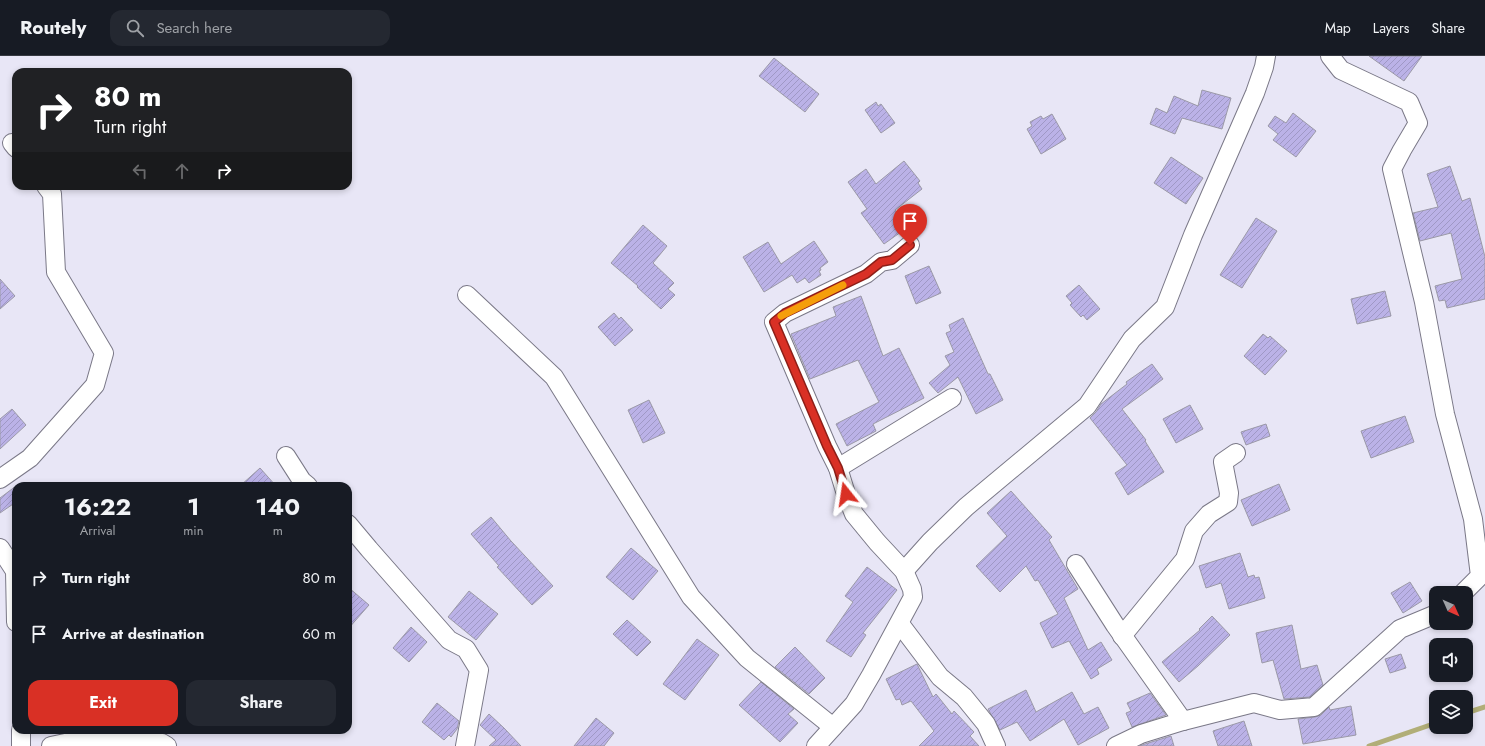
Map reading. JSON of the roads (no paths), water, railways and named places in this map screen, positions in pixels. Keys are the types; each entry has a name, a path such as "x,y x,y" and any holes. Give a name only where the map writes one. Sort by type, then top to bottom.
{"street":[{"path":"904,571 930,542 966,507 1087,406 1132,339 1166,307 1193,235 1255,93 1264,67 1266,56"},
{"path":"1330,56 1341,70 1409,102 1418,123 1392,169 1424,302 1445,414 1473,519 1480,576 1471,586"},
{"path":"0,479 30,458 95,385 104,353 56,272 52,194 49,190"},
{"path":"816,746 854,704 900,624 913,597 912,589 904,571 854,514 838,468 827,446 774,322 785,313 866,274 881,262 892,260 910,245"},
{"path":"467,295 554,376 691,597 747,658 833,727"},
{"path":"838,468 952,398"},
{"path":"1122,636 1185,559 1194,531 1209,514 1228,502 1229,493 1223,462 1236,454"},
{"path":"286,456 303,482"},
{"path":"352,529 449,640 466,649 479,670 465,746"},
{"path":"0,548 12,566"},
{"path":"1076,564 1122,636 1183,721"},
{"path":"1116,746 1141,734 1183,721 1254,703 1280,710 1314,708 1400,629 1429,617"},
{"path":"900,624 940,677 964,697 986,724 996,746"},
{"path":"21,734 21,746"},
{"path":"51,746 84,739 162,743 167,746"}],"waterway":[{"path":"1473,711 1485,707"},
{"path":"1369,746 1429,725"}]}
